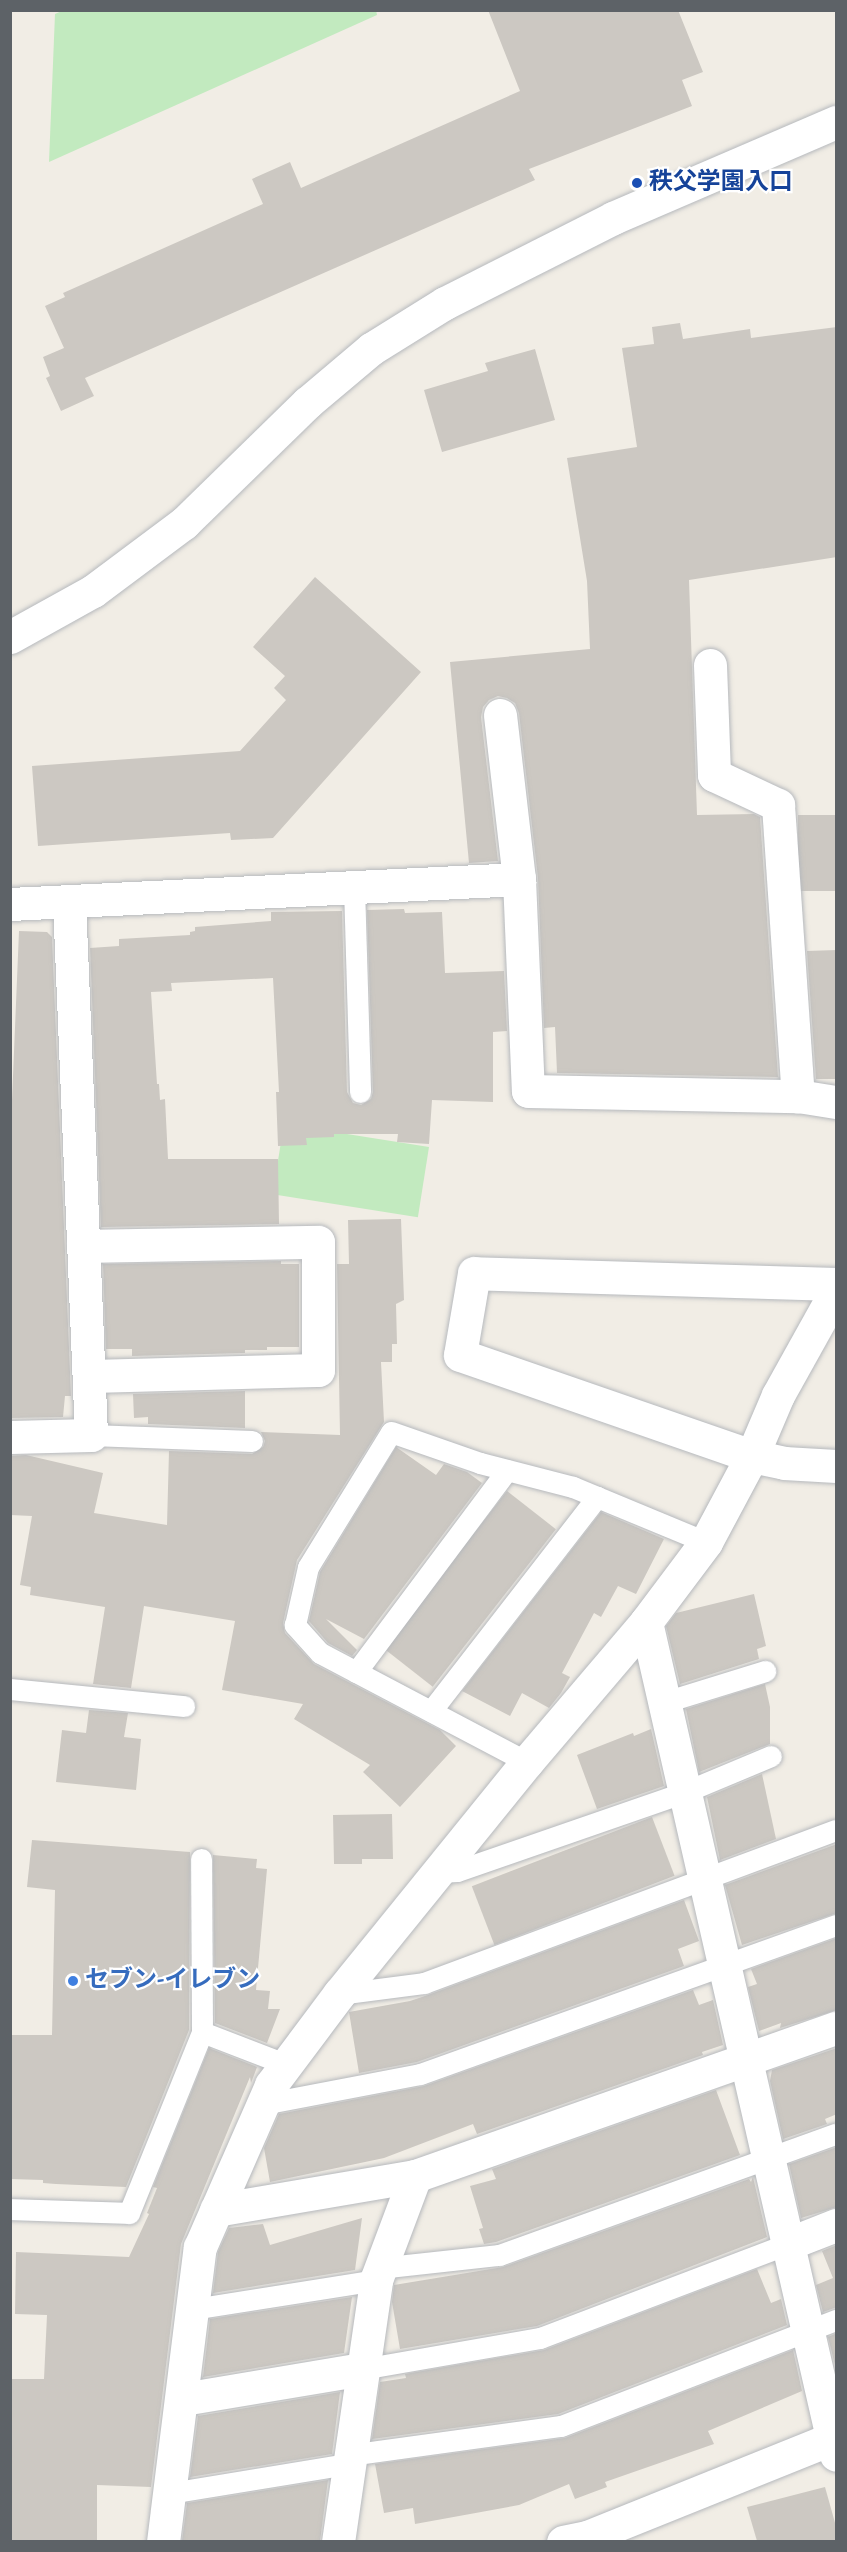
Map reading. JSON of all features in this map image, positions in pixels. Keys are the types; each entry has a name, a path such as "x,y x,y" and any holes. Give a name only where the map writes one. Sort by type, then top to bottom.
{"street":[{"path":"10,637 93,591 184,522 307,403 371,349 427,314 613,218 837,122"},
{"path":"710,665 714,776 778,805 798,1096"},
{"path":"500,715 519,879 528,1091 798,1096 837,1102"},
{"path":"10,904 519,879"},
{"path":"10,1437 91,1435 69,901"},
{"path":"83,1246 318,1242 318,1370 88,1376"},
{"path":"837,1284 474,1273 460,1355 752,1456 784,1463 837,1466"},
{"path":"163,2541 183,2399 200,2247 271,2085 339,1994 527,1762 646,1622 706,1542 752,1456 778,1395 837,1291"},
{"path":"576,2540 835,2443 823,2325 790,2243 769,2160 646,1622"},
{"path":"216,2210 415,2176 837,2028"},
{"path":"338,2541 348,2460 377,2274 415,2176"},
{"path":"790,2243 837,2225"},
{"path":"183,2399 362,2369"}],"lane":[{"path":"354,887 360,1092"},
{"path":"527,1762 320,1653 295,1625 308,1567 391,1432 507,1470 573,1487 706,1542"},
{"path":"91,1435 252,1441"},
{"path":"356,1672 507,1470"},
{"path":"431,1712 597,1497"},
{"path":"665,1702 765,1671"},
{"path":"10,1689 184,1706"},
{"path":"438,1872 457,1871 686,1792 771,1756"},
{"path":"339,1994 424,1983 837,1830"},
{"path":"10,2209 129,2213 202,2032 201,1859"},
{"path":"263,2104 420,2074 837,1925"},
{"path":"202,2032 285,2064"},
{"path":"193,2309 377,2274 499,2255 837,2134"},
{"path":"362,2369 540,2338 790,2243"},
{"path":"170,2493 348,2460 561,2426 823,2325"}],"green space":[{"path":"64,10 376,10 377,15 49,162 55,14"},
{"path":"284,1124 429,1147 418,1217 273,1194"}],"building":[{"path":"488,10 678,10 703,72 682,80 692,106 529,169 535,180 85,378 94,396 61,411 46,378 50,376 43,357 64,348 45,306 65,297 63,293 263,204 252,179 290,162 301,188 520,91"},
{"path":"680,323 683,339 750,329 751,338 837,327 837,557 689,580 697,815 754,814 760,817 778,1077 557,1073 555,1027 544,1028 538,878 519,713 515,703 498,696 489,700 483,707 481,717 498,861 469,863 450,662 590,649 587,581 567,458 637,447 622,348 654,344 652,327"},
{"path":"535,349 555,420 442,452 424,390 488,371 485,363"},
{"path":"315,577 421,672 273,838 231,840 230,833 38,846 32,766 240,751 286,700 274,688 285,676 253,647"},
{"path":"798,815 836,815 836,891 798,891"},
{"path":"404,909 405,913 442,912 445,973 504,971 507,1031 493,1032 493,1102 432,1100 429,1144 397,1142 398,1134 334,1134 334,1137 306,1138 307,1145 278,1146 276,1092 279,1092 273,978 171,983 172,991 151,992 157,1084 159,1084 160,1100 165,1099 168,1159 278,1159 279,1224 101,1227 90,948 119,946 119,939 190,935 190,932 195,931 195,927 271,921 271,912 342,911 347,1092 353,1103 361,1105 371,1099 373,1092 367,910"},
{"path":"19,931 47,932 52,937 71,1396 65,1396 63,1417 10,1418 11,1124"},
{"path":"837,950 837,1079 816,1079 807,951"},
{"path":"401,1219 404,1300 396,1304 397,1344 392,1344 392,1362 381,1362 384,1422 297,1560 283,1623 285,1633 314,1664 440,1730 456,1746 400,1807 363,1772 370,1765 294,1719 303,1704 222,1690 235,1621 144,1606 131,1688 93,1684 105,1607 30,1595 31,1587 20,1585 32,1516 10,1515 10,1456 26,1455 103,1473 94,1513 167,1525 169,1451 252,1454 263,1447 265,1441 261,1432 340,1435 337,1264 349,1264 348,1220"},
{"path":"281,1261 281,1264 299,1264 299,1347 267,1347 267,1350 245,1350 245,1353 132,1356 132,1349 106,1349 103,1264"},
{"path":"245,1391 245,1428 148,1424 148,1417 134,1418 133,1394"},
{"path":"396,1447 436,1475 444,1464 467,1472 482,1483 364,1639 326,1619 357,1650 352,1656 328,1643 309,1621 320,1572"},
{"path":"507,1491 556,1529 433,1687 384,1649"},
{"path":"601,1512 664,1539 636,1594 618,1586 601,1617 594,1613 562,1673 570,1677 561,1693 549,1708 522,1693 510,1716 462,1691"},
{"path":"754,1594 766,1646 757,1649 759,1659 680,1684 666,1626 676,1613"},
{"path":"765,1684 770,1707 770,1744 699,1772 686,1709"},
{"path":"89,1710 128,1713 124,1737 141,1739 136,1790 56,1782 62,1730 86,1733"},
{"path":"651,1729 664,1786 597,1809 577,1755 633,1733 634,1736"},
{"path":"762,1774 776,1839 720,1860 707,1797"},
{"path":"392,1814 393,1859 362,1859 362,1864 334,1864 333,1815"},
{"path":"652,1817 675,1876 494,1945 472,1886"},
{"path":"32,1840 190,1852 189,2030 126,2187 56,2184 43,2183 43,2180 10,2179 10,2035 52,2035 55,1890 27,1887"},
{"path":"837,1844 837,1913 742,1945 725,1885"},
{"path":"213,1855 257,1859 256,1868 267,1869 256,1990 270,1991 268,2009 280,2009 267,2043 215,2023"},
{"path":"684,1900 699,1941 678,1949 684,1966 417,2062 359,2073 349,2012 410,2001 428,1995"},
{"path":"837,1938 837,2010 780,2028 781,2023 759,2031 748,1987 757,1984 751,1969"},
{"path":"693,1990 699,2005 713,2000 723,2045 702,2052 703,2055 477,2134 473,2124 384,2158 270,2182 264,2148 279,2114 424,2086"},
{"path":"209,2048 257,2067 251,2083 250,2077 181,2244 151,2487 97,2485 97,2541 10,2541 10,2379 44,2379 47,2315 15,2314 16,2252 129,2257 149,2214 147,2213 157,2188 153,2187"},
{"path":"837,2048 837,2114 825,2119 827,2124 783,2139 770,2081 772,2070"},
{"path":"716,2090 740,2155 496,2242 484,2244 479,2229 483,2228 470,2186 496,2179 492,2169"},
{"path":"837,2147 837,2207 801,2218 789,2164"},
{"path":"753,2177 767,2237 537,2326 400,2349 392,2302 394,2285 503,2267 749,2179 751,2182"},
{"path":"362,2218 355,2270 213,2293 218,2252 229,2228 263,2224 270,2245"},
{"path":"837,2245 837,2307 823,2312 816,2285 833,2278 822,2251"},
{"path":"757,2269 771,2303 781,2299 787,2325 558,2414 372,2439 380,2382 406,2378 405,2374 544,2350"},
{"path":"352,2297 344,2353 203,2377 210,2319"},
{"path":"837,2333 837,2373 828,2337"},
{"path":"793,2350 802,2391 708,2431 714,2444 605,2482 607,2487 575,2499 569,2484 519,2505 415,2524 413,2508 384,2513 375,2464 565,2438"},
{"path":"340,2392 332,2454 190,2477 198,2416"},
{"path":"328,2480 320,2541 182,2541 187,2503"},
{"path":"825,2487 837,2530 837,2541 757,2541 747,2507"}],"place":[{"name":"秩父学園入口","path":"637,183"},
{"name":"セブン-イレブン","path":"73,1981"}]}
